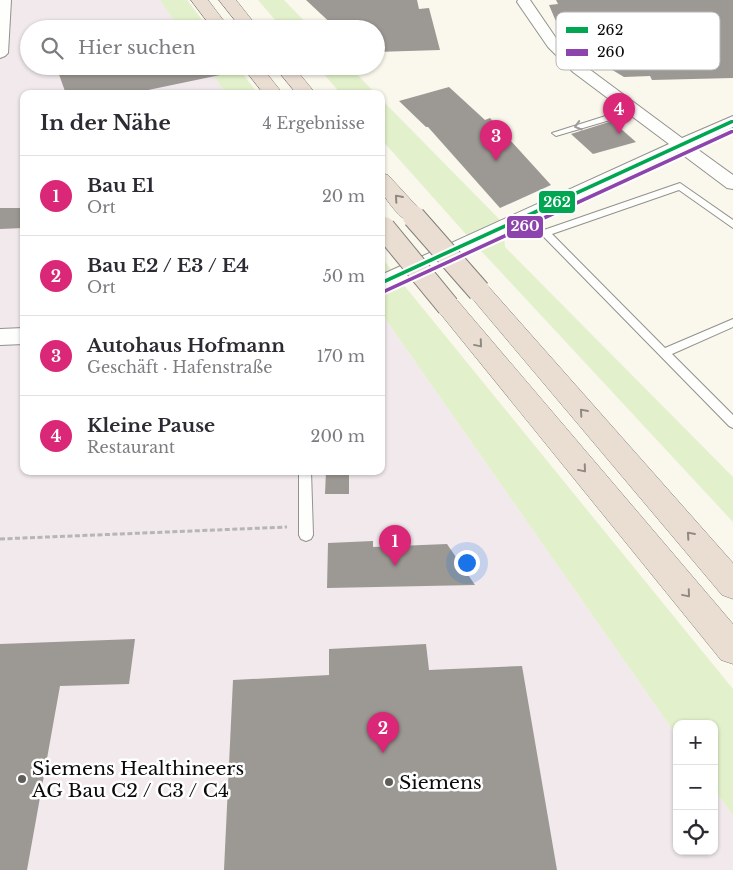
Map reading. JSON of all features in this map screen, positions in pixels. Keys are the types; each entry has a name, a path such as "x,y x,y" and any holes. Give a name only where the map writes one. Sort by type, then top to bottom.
{"highway":[{"path":"199,0 215,20"},
{"path":"227,0 244,20"},
{"path":"259,75 271,90"},
{"path":"291,75 304,90"},
{"path":"385,184 733,585"},
{"path":"385,230 733,649"}],"street":[{"path":"0,54 4,0"},
{"path":"522,1 556,47"},
{"path":"580,70 733,184"},
{"path":"385,281 733,121"},
{"path":"0,337 20,336"}],"lane":[{"path":"556,132 634,110"},
{"path":"733,225 680,186 545,233 733,423"},
{"path":"664,353 733,323"},
{"path":"305,475 306,530"}],"path":[{"path":"0,539 306,530"}],"shaded area":[{"path":"0,0 160,0 174,20 20,20 20,75 213,75 223,90 20,90 20,475 385,475 385,319 673,730 673,855 718,855 718,795 733,816 733,870 0,870"}],"green space":[{"path":"160,0 187,0 202,20 174,20"},
{"path":"258,0 284,0 303,20 275,20"},
{"path":"213,75 244,75 255,90 223,90"},
{"path":"325,75 358,75 372,90 338,90"},
{"path":"385,103 503,223 505,247 733,477 733,522 472,241 385,143"},
{"path":"385,262 733,689 733,816 718,795 718,720 673,720 673,730 385,319"}],"building":[{"path":"306,0 417,0 419,9 429,8 440,50 385,52 385,20 327,20"},
{"path":"556,0 733,0 733,78 652,80 650,76 624,77 612,70 720,70 720,12 556,12 556,22 549,5 558,4"},
{"path":"59,75 220,75 148,90 65,90"},
{"path":"449,87 485,120 490,118 551,185 500,208 428,127 399,101"},
{"path":"612,121 636,142 593,154 571,134"},
{"path":"0,208 20,208 20,228 0,229"},
{"path":"326,475 349,475 349,494 325,494"},
{"path":"373,541 373,547 447,544 475,585 327,588 328,543"},
{"path":"135,639 129,684 60,686 27,870 0,870 0,644"},
{"path":"426,644 429,670 522,666 557,870 224,870 233,680 329,675 329,649"}],"transit line":[{"name":"262","path":"385,281 733,121"},
{"name":"260","path":"385,291 733,131"}],"place":[{"name":"Kleine Pause","path":"619,134"},
{"name":"Autohaus Hofmann","path":"496,161"},
{"name":"Bau E1","path":"395,566"},
{"name":"Bau E2 / E3 / E4","path":"383,753"},
{"name":"Siemens Healthineers AG Bau C2 / C3 / C4","path":"22,779"},
{"name":"Siemens","path":"389,782"}]}
